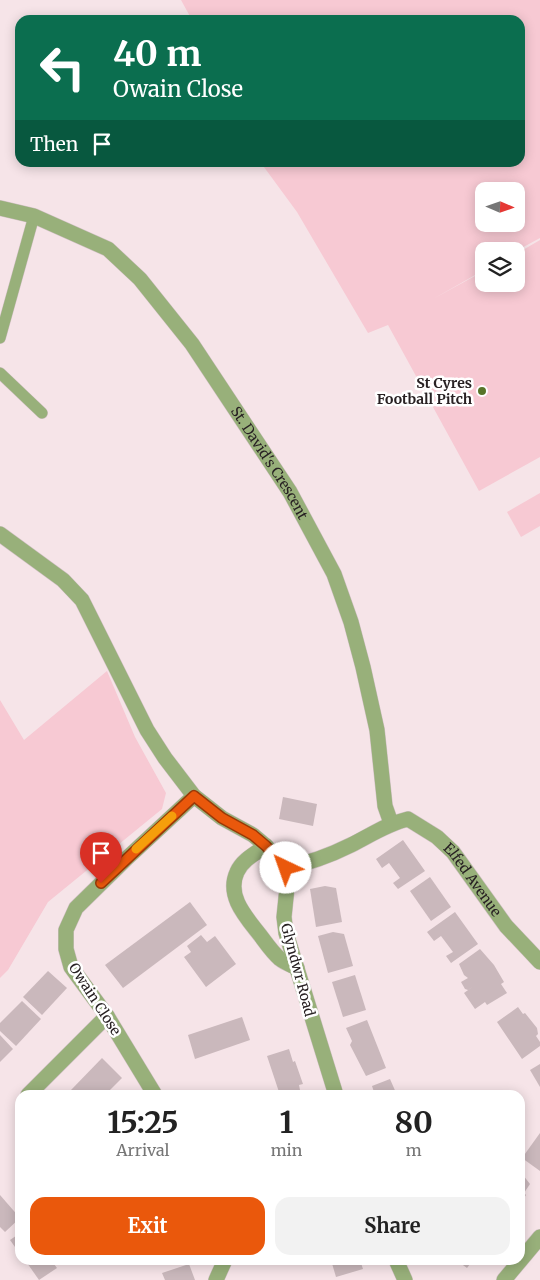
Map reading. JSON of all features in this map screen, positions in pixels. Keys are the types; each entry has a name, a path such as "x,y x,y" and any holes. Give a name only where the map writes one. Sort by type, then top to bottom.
{"street":[{"name":"St. David's Crescent","path":"0,208 34,216 108,249 140,278 192,344 290,492 334,574 351,622 364,667 377,730 385,806 391,823"},
{"path":"0,534 64,580 82,600 147,730 165,758 194,796 209,809 253,835 286,868 311,863 391,823"},
{"name":"Owain Close","path":"152,1090 107,1016 71,967 66,949 66,930 76,908 194,796"},
{"name":"Elfed Avenue","path":"391,823 408,819 437,837 453,852 506,926 540,962"},
{"path":"266,846 243,863 237,872 234,882 237,900 242,912 275,955 282,961 297,968"},
{"name":"Glyndwr Road","path":"286,868 288,878 284,917 286,933 334,1090"},
{"path":"33,1090 107,1016"},
{"path":"525,1255 540,1237"},
{"path":"216,1280 223,1265"},
{"path":"398,1265 405,1280"},
{"path":"504,1280 517,1265"}],"lane":[{"path":"0,338 34,216"},
{"path":"0,373 42,413"}],"shaded area":[{"path":"181,0 540,0 540,238 525,246 525,242 475,242 475,275 433,299 475,276 475,292 525,292 525,249 540,240 540,457 479,491 388,325 368,333 297,212 264,167 525,167 525,15 189,15"},
{"path":"540,493 540,526 521,537 507,512"},
{"path":"107,671 135,737 166,793 162,809 48,902 8,970 0,978 0,700 24,740"}],"building":[{"path":"283,797 317,804 313,826 279,819"},
{"path":"403,840 425,871 398,889 393,883 400,878 389,863 382,868 376,859"},
{"path":"430,877 451,907 431,921 410,891"},
{"path":"325,886 336,888 342,922 316,927 310,889"},
{"path":"190,902 207,925 123,988 105,965"},
{"path":"455,912 478,944 451,963 446,956 453,952 441,936 434,941 427,932"},
{"path":"333,932 344,934 353,966 328,973 318,936"},
{"path":"201,935 207,942 215,936 236,964 206,987 184,957 191,952 187,946"},
{"path":"480,949 494,965 504,982 501,984 507,993 487,1005 485,1002 475,1009 464,993 475,985 468,990 465,989 461,982 468,978 464,975 459,964"},
{"path":"48,971 67,988 42,1015 23,997"},
{"path":"355,975 366,1010 343,1017 332,982"},
{"path":"22,1001 41,1019 16,1046 0,1031 0,1023"},
{"path":"518,1007 537,1028 538,1034 536,1036 540,1042 540,1046 522,1059 497,1022"},
{"path":"242,1017 250,1040 195,1059 188,1035"},
{"path":"367,1020 386,1068 366,1076 350,1045 352,1041 346,1028"},
{"path":"0,1035 13,1049 0,1062"},
{"path":"289,1049 303,1084 299,1085 300,1090 278,1090 267,1056"},
{"path":"102,1058 122,1078 110,1090 71,1090"},
{"path":"540,1064 540,1087 530,1070"},
{"path":"390,1079 395,1090 373,1090 372,1086"},
{"path":"540,1133 540,1171 525,1160 525,1154"},
{"path":"525,1178 530,1184 525,1192"},
{"path":"0,1195 15,1212 15,1223 5,1232 0,1227"},
{"path":"15,1236 15,1247 10,1240"},
{"path":"28,1265 55,1265 57,1268 39,1280"},
{"path":"189,1265 195,1280 165,1280 162,1273"},
{"path":"332,1265 362,1265 363,1269 336,1277"}],"slow traffic":[{"path":"136,849 172,816"}],"place":[{"name":"St Cyres Football Pitch","path":"482,391"}],"route":[{"path":"101,883 194,796 222,818 253,835 286,868"}]}
